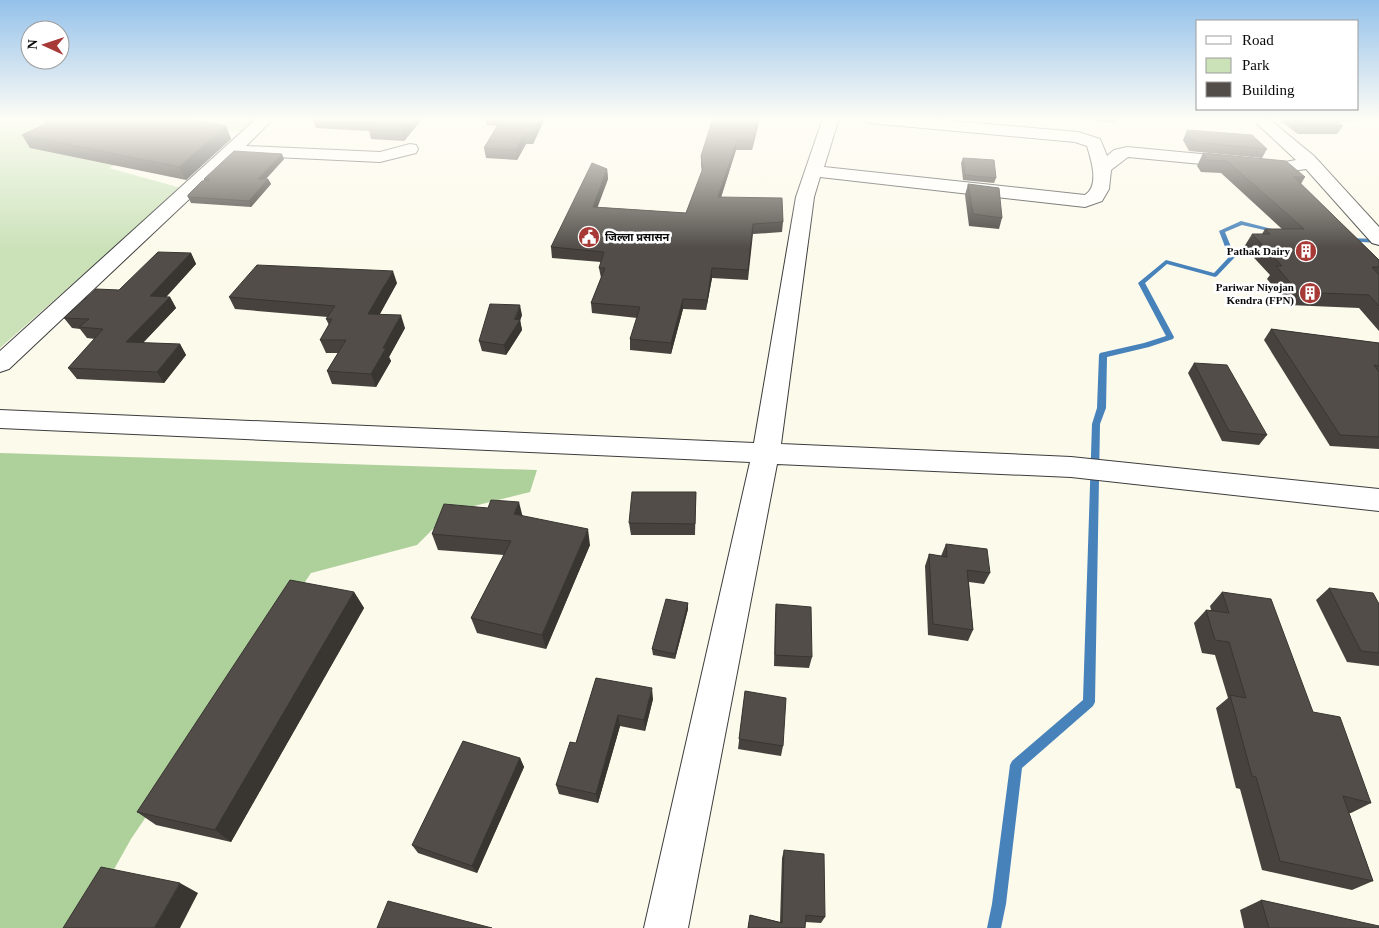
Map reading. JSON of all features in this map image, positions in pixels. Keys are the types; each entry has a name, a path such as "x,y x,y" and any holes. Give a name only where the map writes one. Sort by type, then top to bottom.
{"street":[{"path":"0,364 219,161"},
{"path":"666,928 766,452 805,197 816,161"},
{"path":"813,171 1085,201 1095,198 1099,194 1102,168 1100,161"},
{"path":"1102,168 1111,161"},
{"path":"1227,161 1285,167 1301,165 1306,161"},
{"path":"1309,161 1377,237"},
{"path":"0,419 1071,467 1379,500"}],"green space":[{"path":"0,161 123,161 109,168 181,188 0,348"},
{"path":"0,453 537,470 530,492 450,512 417,545 311,573 131,839 81,928 0,928"}],"building":[{"path":"151,161 186,161 179,167"},
{"path":"223,161 275,161 258,179 268,179 249,201 188,197 202,181 209,180 204,179"},
{"path":"702,161 730,161 718,197 782,198 783,222 753,224 748,270 712,268 707,300 683,299 671,343 630,339 640,307 591,303 605,268 599,268 604,252 551,247 592,163 607,169 593,207 686,213 703,168"},
{"path":"963,161 994,161 996,178 965,175"},
{"path":"1227,161 1286,161 1305,177 1294,177 1379,260 1379,267 1372,267 1379,275 1379,306 1369,295 1298,292 1276,266 1282,266 1252,234 1270,234 1265,229 1304,229"},
{"path":"968,184 999,188 1002,218 973,214"},
{"path":"158,252 191,253 150,296 170,297 126,342 180,344 157,372 68,368 103,329 79,327 89,319 64,318 96,289 119,290"},
{"path":"257,265 393,271 368,314 401,315 383,348 386,348 371,374 327,371 346,340 320,340 332,319 326,319 335,306 229,297"},
{"path":"490,304 520,305 514,319 520,320 504,345 479,341"},
{"path":"1271,329 1379,343 1379,366 1374,365 1379,372 1379,437 1340,435"},
{"path":"1194,363 1227,365 1267,435 1229,431"},
{"path":"632,492 696,492 695,524 629,523"},
{"path":"491,500 519,502 514,514 588,529 542,635 471,618 511,541 432,534 444,504 488,508"},
{"path":"946,544 987,549 990,573 967,570 973,630 933,624 929,554 947,557"},
{"path":"290,580 354,592 215,830 137,812"},
{"path":"1329,588 1373,593 1379,604 1379,653 1361,651"},
{"path":"1222,592 1271,599 1313,712 1340,717 1371,803 1343,796 1373,881 1280,861 1256,777 1252,776 1230,695 1246,698 1229,642 1215,640 1206,610 1229,613"},
{"path":"666,599 688,603 675,654 652,649"},
{"path":"776,604 811,607 812,657 775,655"},
{"path":"596,678 652,688 644,720 618,715 596,794 556,785 570,742 576,743"},
{"path":"745,691 786,698 783,746 739,739"},
{"path":"463,741 520,758 472,866 412,845"},
{"path":"784,850 824,854 825,917 806,915 805,928 748,928 750,915 782,923"},
{"path":"101,867 180,883 154,928 63,928"},
{"path":"1261,900 1379,926 1379,928 1269,928"},
{"path":"388,901 492,928 377,928"}],"waterway":[{"path":"994,928 999,904 1016,765 1089,702 1096,424 1100,416 1102,399 1101,372 1103,355 1170,337 1141,283 1166,262 1215,275 1232,257 1222,231 1241,223 1277,231"},
{"path":"1347,240 1379,241"}],"place":[{"name":"जिल्ला प्रसासन","path":"589,237"},
{"name":"Pathak Dairy","path":"1306,251"},
{"name":"Pariwar Niyojan Kendra (FPN)","path":"1310,293"}]}
